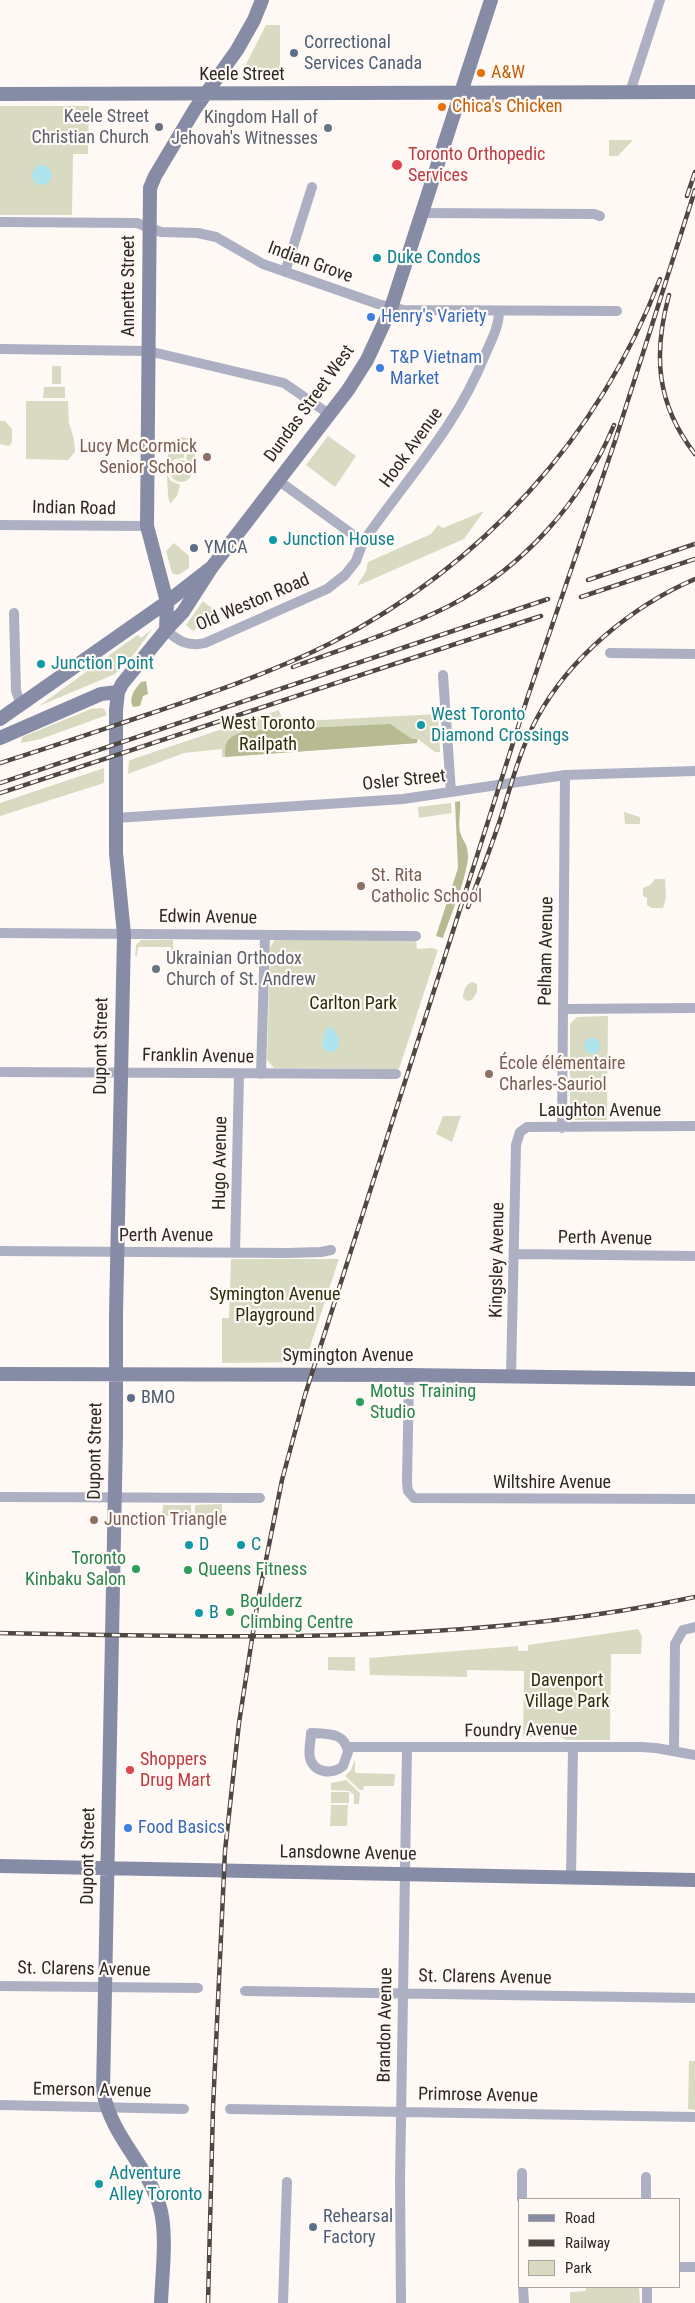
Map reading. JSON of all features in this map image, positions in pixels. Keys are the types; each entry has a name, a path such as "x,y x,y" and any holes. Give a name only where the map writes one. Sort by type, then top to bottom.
{"main road":[{"name":"Annette Street","path":"167,602 147,526 148,201 152,181 206,94 237,50 262,0"},
{"name":"Dundas Street West","path":"0,719 167,602 212,567 329,414 366,360 391,308 491,0"},
{"name":"Keele Street","path":"0,94 695,92"},
{"path":"0,738 101,694 118,692 166,630 183,612 212,567"},
{"path":"166,630 167,602"},
{"name":"Dupont Street","path":"118,692 116,853 124,934 103,2091 106,2107 115,2128 150,2182 160,2206 162,2231 161,2303"},
{"path":"20,704 28,716 41,719"},
{"name":"Symington Avenue","path":"0,1374 409,1375 695,1379"},
{"name":"Lansdowne Avenue","path":"0,1866 695,1880"}],"street":[{"path":"630,92 660,0"},
{"path":"285,272 312,187"},
{"path":"422,213 594,214 600,216"},
{"name":"Indian Grove","path":"0,222 132,222 161,232 198,233 216,237 263,264 391,308 404,310 617,310"},
{"name":"Hook Avenue","path":"327,589 346,575 356,561 363,542 438,442 464,402 497,326 499,311"},
{"path":"0,349 148,351 284,383 329,414"},
{"path":"279,481 363,542"},
{"name":"Indian Road","path":"0,525 147,526"},
{"name":"Old Weston Road","path":"166,630 180,642 196,646 327,589"},
{"path":"14,613 16,691 20,704"},
{"path":"610,653 695,654"},
{"path":"443,675 451,792"},
{"name":"Osler Street","path":"116,818 403,799 565,775 695,771"},
{"name":"Pelham Avenue","path":"562,1128 565,775"},
{"name":"Edwin Avenue","path":"0,933 416,936"},
{"path":"261,1074 265,935"},
{"path":"563,1009 695,1008"},
{"name":"Franklin Avenue","path":"0,1072 396,1074"},
{"name":"Hugo Avenue","path":"235,1252 239,1074"},
{"name":"Laughton Avenue","path":"516,1145 520,1132 527,1127 695,1126"},
{"name":"Kingsley Avenue","path":"511,1376 516,1145"},
{"name":"Perth Avenue","path":"0,1251 117,1253 313,1252 331,1250"},
{"name":"Perth Avenue","path":"514,1254 695,1256"},
{"name":"Wiltshire Avenue","path":"409,1375 407,1483 410,1495 420,1498 695,1499"},
{"path":"0,1497 260,1498"},
{"path":"674,1751 675,1644 683,1630 695,1627"},
{"path":"311,1733 339,1736 348,1747 348,1757 343,1766 334,1771 324,1771 314,1765 310,1757 311,1733"},
{"name":"Foundry Avenue","path":"348,1747 641,1747 695,1755"},
{"name":"Brandon Avenue","path":"401,2303 401,2111 407,1748"},
{"path":"571,1877 573,1748"},
{"name":"St. Clarens Avenue","path":"0,1986 198,1988"},
{"name":"St. Clarens Avenue","path":"245,1991 695,1998"},
{"name":"Emerson Avenue","path":"0,2105 184,2109"},
{"name":"Primrose Avenue","path":"230,2109 695,2117"},
{"path":"522,2173 522,2198"},
{"path":"646,2177 646,2198"},
{"path":"283,2303 286,2182"},
{"path":"680,2267 695,2267"},
{"path":"523,2288 524,2303"},
{"path":"646,2288 647,2303"}],"green space":[{"path":"266,25 280,25 280,81 243,77 241,74"},
{"path":"0,106 89,106 88,154 73,154 72,215 0,215"},
{"path":"609,140 633,140 618,156 609,156"},
{"path":"52,366 61,366 61,384 52,384"},
{"path":"44,387 65,387 65,398 43,398"},
{"path":"26,401 68,401 69,423 74,439 75,452 68,460 26,459"},
{"path":"0,421 5,421 12,429 12,442 9,446 0,444"},
{"path":"328,436 356,456 335,487 306,465"},
{"path":"181,437 190,441 194,448 195,467 186,459 187,454 190,454 191,447 182,446 181,453 184,454 184,458 175,459 168,466 170,445"},
{"path":"181,460 189,463 192,471 189,479 181,482 173,479 170,471 173,463"},
{"path":"167,475 171,481 180,485 177,496 170,504 168,496"},
{"path":"484,511 464,539 357,586 366,571 368,562 431,534 438,525 443,528"},
{"path":"174,543 189,556 189,568 178,575 172,573 166,551"},
{"path":"203,601 218,613 193,631 186,625"},
{"path":"152,629 135,653 115,674 39,706 136,636 138,635 141,638"},
{"path":"146,681 148,694 143,696 140,706 133,707 131,700 133,694 141,682"},
{"path":"91,709 104,709 107,715 41,739 21,743 22,737"},
{"name":"West Toronto Railpath","path":"279,710 283,722 438,714 440,752 435,752 418,739 417,743 222,757 222,749 184,753 128,774 129,761 133,759"},
{"path":"390,724 412,739 417,739 417,743 225,757 228,740 244,731"},
{"path":"104,768 104,783 0,816 0,803"},
{"path":"460,801 460,832 468,852 468,857 461,886 443,938 436,936 458,868 455,802"},
{"path":"451,803 452,813 419,818 418,807"},
{"path":"624,812 640,817 640,824 625,824"},
{"path":"655,879 665,879 666,898 663,908 652,908 647,905 647,898 643,896 643,888 650,885"},
{"path":"141,940 173,940 173,960 171,960 171,947 138,947 137,956 135,956 136,945"},
{"name":"Carlton Park","path":"275,940 416,940 417,949 432,948 438,950 399,1069 274,1068 267,1060 270,947"},
{"path":"472,982 477,984 477,992 472,1000 467,1001 463,998 464,993 467,986"},
{"path":"608,1016 607,1120 575,1120 570,1114 570,1024 577,1017"},
{"path":"443,1116 461,1116 452,1142 436,1134"},
{"name":"Symington Avenue Playground","path":"231,1259 339,1259 305,1362 222,1363 222,1318 229,1318"},
{"path":"222,1504 222,1515 215,1513 215,1516 195,1515 195,1505"},
{"path":"163,1505 191,1505 191,1515 162,1516"},
{"name":"Davenport Village Park","path":"638,1629 642,1636 641,1654 611,1654 610,1740 523,1737 524,1671 467,1670 467,1677 370,1675 369,1658 518,1646 518,1651 528,1651 528,1645"},
{"path":"328,1657 355,1657 355,1671 328,1670"},
{"path":"355,1759 355,1773 395,1774 394,1786 364,1786 363,1790 360,1790 345,1776 351,1770"},
{"path":"346,1780 360,1793 359,1804 354,1804 354,1795 349,1791 331,1790 331,1783"},
{"path":"331,1792 349,1792 349,1803 331,1803"},
{"path":"331,1805 348,1805 347,1826 330,1826"},
{"path":"689,2061 695,2061 695,2110 688,2109"},
{"path":"586,2288 639,2288 640,2303 570,2303 570,2292 586,2291"}],"water":[{"path":"38,165 46,165 52,171 52,179 46,185 38,185 32,179 32,171"},
{"path":"330,1027 335,1031 339,1040 337,1050 331,1052 325,1051 322,1044 326,1029"},
{"path":"589,1038 595,1038 600,1043 598,1052 589,1054 584,1049 584,1043"}],"railway":[{"path":"687,196 695,172"},
{"path":"208,2303 213,2108 225,1851 239,1723 258,1600 282,1480 305,1395 528,696 615,441 695,190"},
{"path":"0,763 191,700 285,664 331,643 386,612 438,576 485,536 529,491 569,443 604,392 635,337 660,279"},
{"path":"669,295 661,338 661,378 672,416 695,454"},
{"path":"293,667 372,639 430,615 449,606 502,573 547,530 567,506 601,453 614,425"},
{"path":"588,580 695,544"},
{"path":"581,597 695,559"},
{"path":"468,907 531,729 551,696 567,674 605,636 648,604 671,590 695,579"},
{"path":"0,783 548,599"},
{"path":"0,793 541,616"},
{"path":"0,1633 261,1636 349,1635 436,1631 523,1624 609,1613 695,1597"}],"place":[{"name":"Correctional Services Canada","path":"294,53"},
{"name":"A&W","path":"481,73"},
{"name":"Chica's Chicken","path":"442,107"},
{"name":"Keele Street Christian Church","path":"159,127"},
{"name":"Kingdom Hall of Jehovah's Witnesses","path":"328,128"},
{"name":"Toronto Orthopedic Services","path":"397,165"},
{"name":"Duke Condos","path":"377,258"},
{"name":"Henry's Variety","path":"371,317"},
{"name":"T&P Vietnam Market","path":"380,368"},
{"name":"Lucy McCormick Senior School","path":"207,457"},
{"name":"Junction House","path":"273,540"},
{"name":"YMCA","path":"194,548"},
{"name":"Junction Point","path":"41,664"},
{"name":"West Toronto Diamond Crossings","path":"421,725"},
{"name":"St. Rita Catholic School","path":"361,886"},
{"name":"Ukrainian Orthodox Church of St. Andrew","path":"156,969"},
{"name":"École élémentaire Charles-Sauriol","path":"489,1074"},
{"name":"BMO","path":"131,1398"},
{"name":"Motus Training Studio","path":"360,1402"},
{"name":"Junction Triangle","path":"94,1520"},
{"name":"D","path":"189,1545"},
{"name":"C","path":"241,1545"},
{"name":"Toronto Kinbaku Salon","path":"136,1569"},
{"name":"Queens Fitness","path":"188,1570"},
{"name":"Boulderz Climbing Centre","path":"230,1612"},
{"name":"B","path":"199,1613"},
{"name":"Shoppers Drug Mart","path":"130,1770"},
{"name":"Food Basics","path":"128,1828"},
{"name":"Adventure Alley Toronto","path":"99,2184"},
{"name":"Rehearsal Factory","path":"313,2227"}]}
